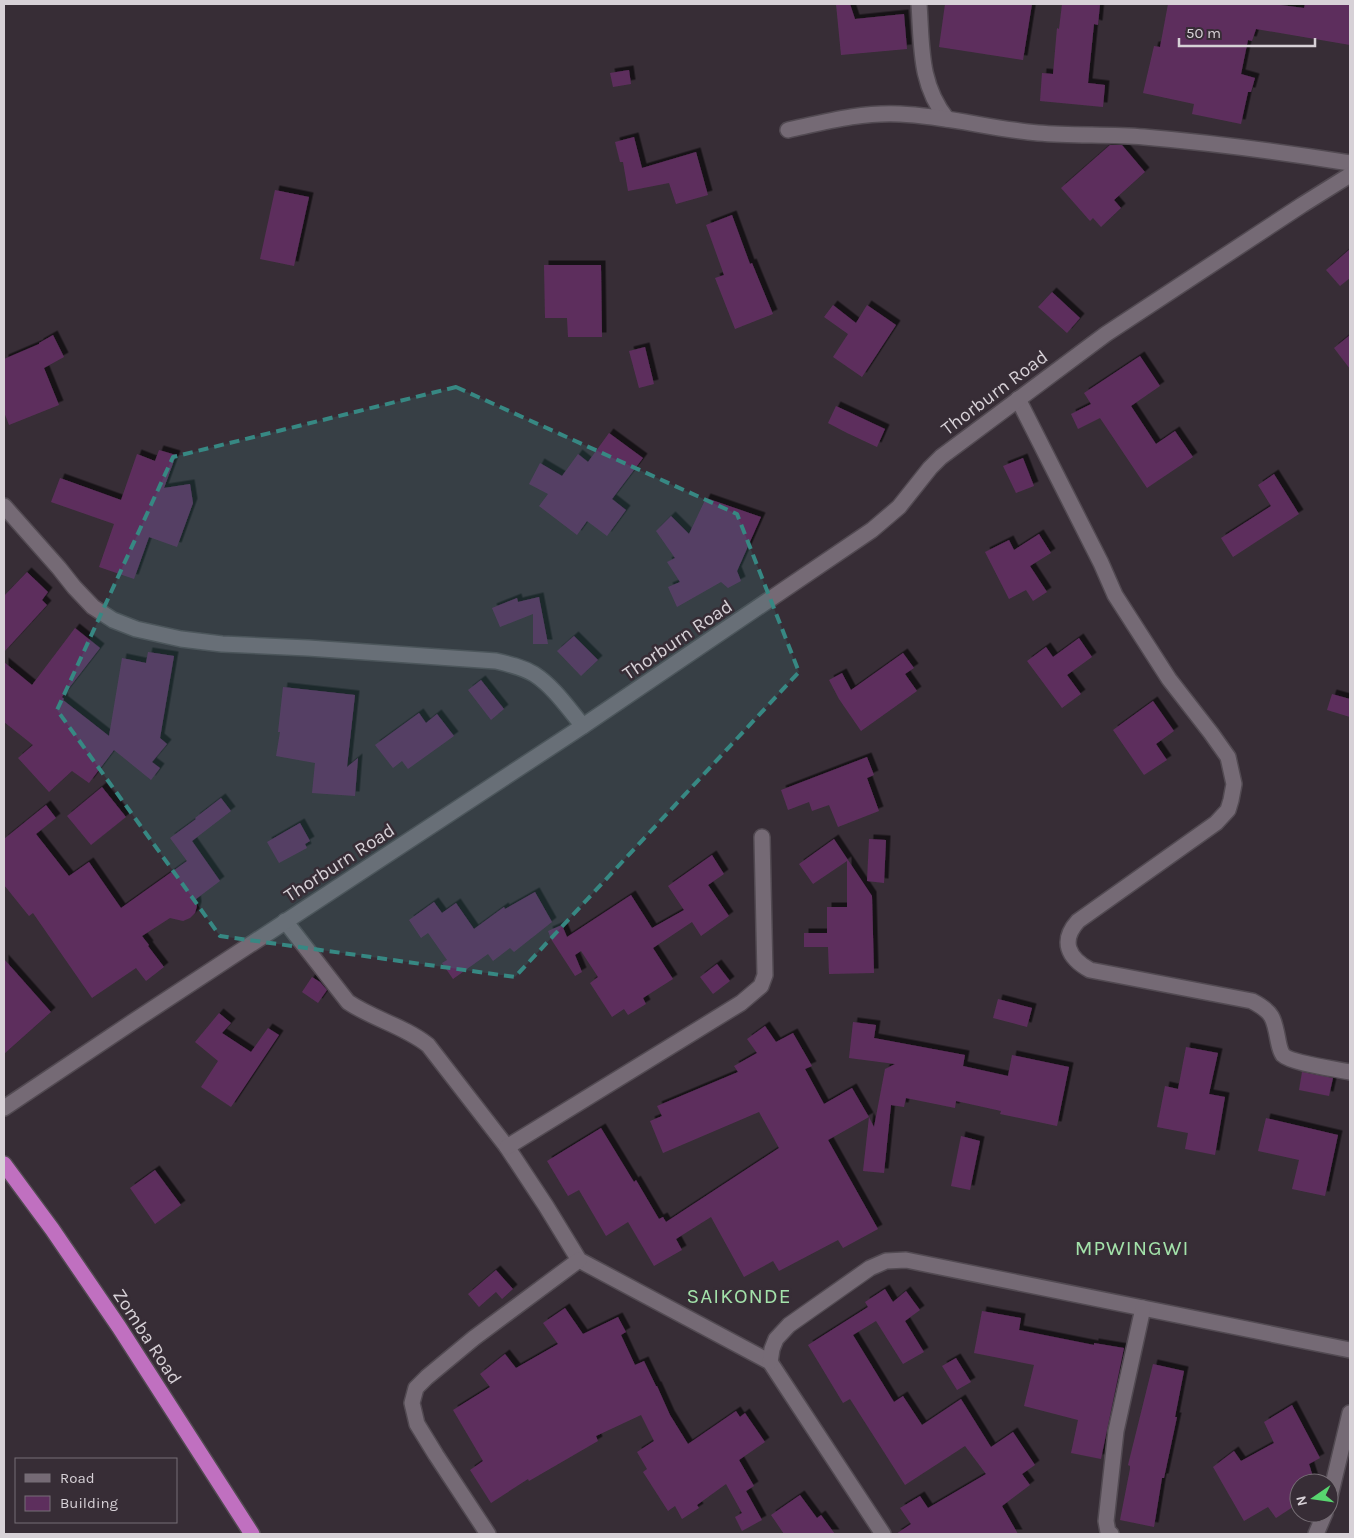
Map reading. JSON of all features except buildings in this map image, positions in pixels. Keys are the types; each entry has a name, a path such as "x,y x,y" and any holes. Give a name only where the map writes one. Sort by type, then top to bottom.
{"highway":[{"name":"Zomba Road","path":"4,1164 52,1229 119,1327 252,1534"}],"street":[{"path":"919,4 925,75 932,96 947,119"},
{"path":"788,130 844,118 900,114 947,119 1021,132 1152,138 1295,154 1350,163"},
{"name":"Thorburn Road","path":"4,1108 583,726 872,530 899,506 930,468 942,457 1018,399 1106,334 1302,205 1350,176"},
{"path":"1018,399 1101,563 1115,595 1168,679 1228,757 1234,784 1228,810 1216,824 1078,921 1071,929 1068,942 1072,957 1090,970 1252,1001 1265,1008 1271,1014 1283,1054 1289,1059 1350,1072"},
{"path":"4,506 93,607 113,620 136,629 181,639 222,644 496,661 516,666 533,674 552,688 583,726"},
{"path":"507,1147 741,1004 761,986 764,975 762,837"},
{"path":"285,921 348,1002 364,1012 419,1038 428,1045 507,1147 579,1260 770,1362 882,1534"},
{"path":"488,1534 416,1424 412,1403 416,1388 474,1338 579,1260"},
{"path":"770,1362 772,1349 782,1331 870,1268 886,1261 906,1260 1350,1350"},
{"path":"1111,1534 1108,1532 1106,1521 1116,1431 1142,1308"},
{"path":"1336,1473 1350,1413"}],"highlighted area":[{"path":"456,387 737,514 799,672 515,977 220,936 57,710 173,457"}],"district":[{"name":"MPWINGWI","path":"1132,1248"},
{"name":"SAIKONDE","path":"739,1296"}]}
